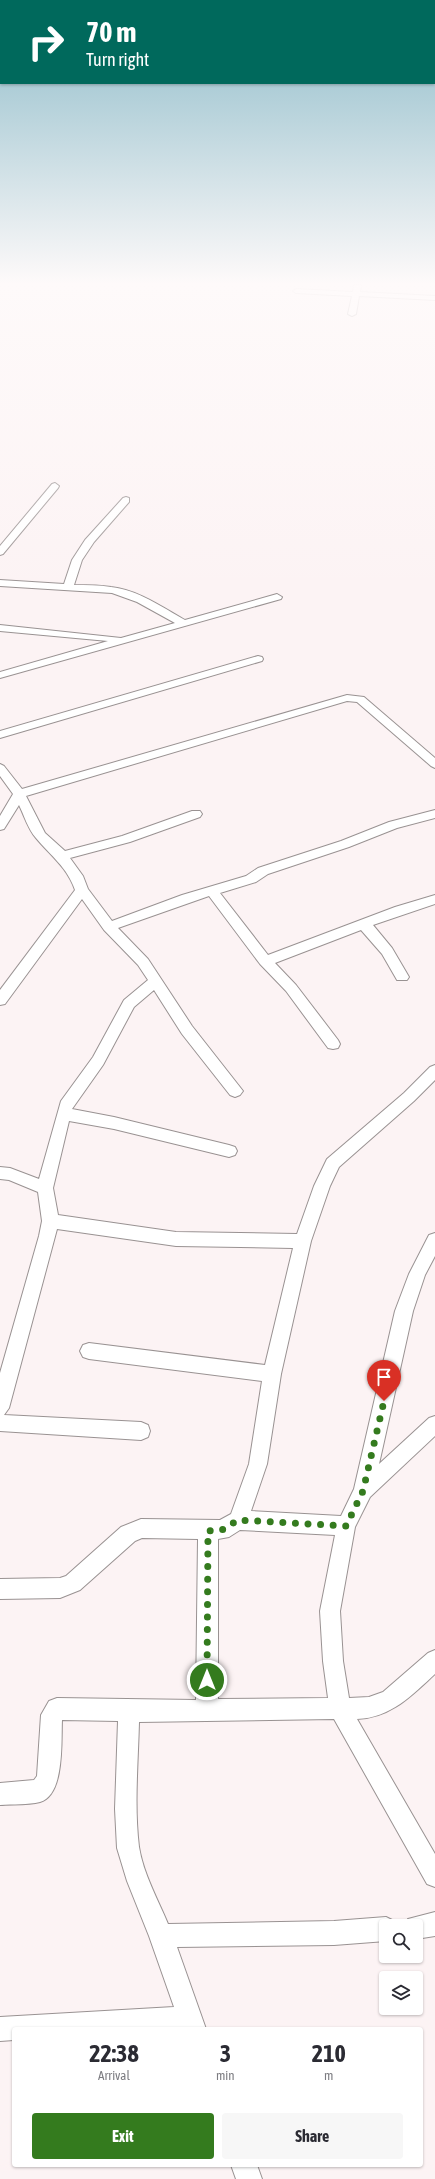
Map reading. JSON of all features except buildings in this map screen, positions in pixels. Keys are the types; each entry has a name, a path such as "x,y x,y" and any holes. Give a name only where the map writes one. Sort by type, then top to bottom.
{"street":[{"path":"0,552 55,486"},
{"path":"68,588 77,560 90,540 126,500"},
{"path":"0,583 112,590 128,593 152,604 185,624"},
{"path":"0,675 277,597"},
{"path":"0,628 124,640"},
{"path":"0,736 258,659"},
{"path":"0,826 19,794 353,698 360,699 383,717 435,764"},
{"path":"0,768 19,794 40,835 62,856 76,876 82,890 109,927 140,958 187,1030 235,1091"},
{"path":"62,856 126,839 196,814"},
{"path":"109,927 187,898 251,879 263,871 345,844 393,825 435,814"},
{"path":"0,1000 82,890"},
{"path":"212,891 265,961 291,988 333,1044"},
{"path":"265,961 400,910 435,899"},
{"path":"364,924 387,951 402,977"},
{"path":"0,1408 50,1222 49,1204 45,1188 48,1170 65,1114 66,1105 98,1061 129,1004 155,982"},
{"path":"238,1520 258,1464 272,1374 303,1241 322,1186 333,1163 409,1098 435,1071"},
{"path":"65,1114 114,1123 229,1151"},
{"path":"0,1173 10,1174 45,1188"},
{"path":"50,1222 176,1239 303,1241"},
{"path":"435,1240 418,1274 404,1311 363,1491 346,1526 330,1611 333,1661 340,1709 435,1876"},
{"path":"89,1351 272,1374"},
{"path":"0,1423 141,1431"},
{"path":"363,1491 435,1424"},
{"path":"0,1589 60,1588 73,1583 128,1534 141,1528 208,1531 222,1530 238,1520 346,1526"},
{"path":"207,1710 208,1531"},
{"path":"0,1794 40,1791 48,1780 52,1715 56,1709 129,1711 369,1708 390,1700 435,1660"},
{"path":"64,2027 192,2023 161,1936 138,1881 128,1848 126,1809 129,1711"},
{"path":"423,1926 435,1924"},
{"path":"161,1936 334,1933 379,1930"},
{"path":"0,2029 12,2029"},
{"path":"245,2167 249,2179"}],"route":[{"path":"207,1680 208,1531 222,1530 238,1520 346,1526 363,1491 384,1401"}]}
